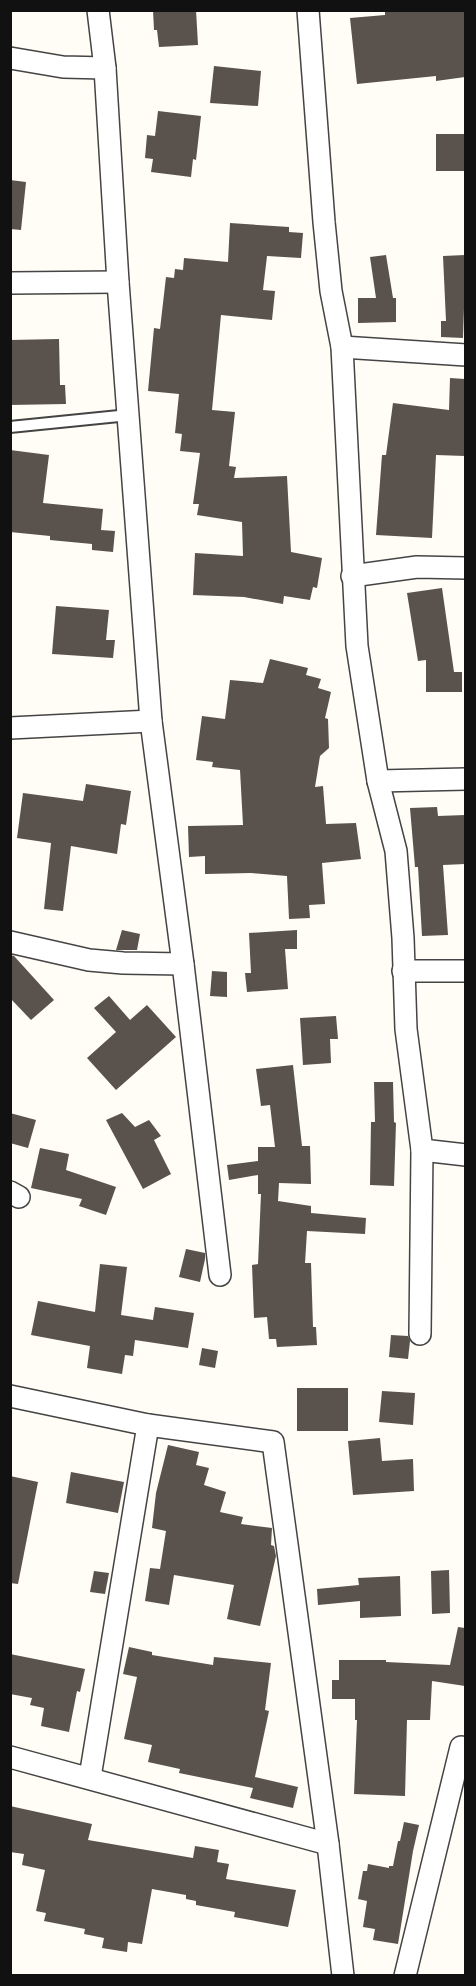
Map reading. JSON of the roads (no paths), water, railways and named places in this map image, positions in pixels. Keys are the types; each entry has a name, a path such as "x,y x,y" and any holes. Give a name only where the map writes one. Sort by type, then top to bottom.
{"street":[{"path":"98,10 105,68 118,282 151,721 220,1275"},
{"path":"308,10 326,245 331,291 342,347 357,646 378,781 396,851 403,938 406,1029 422,1150 420,1334"},
{"path":"10,58 63,67 105,68"},
{"path":"10,283 118,282"},
{"path":"342,347 465,355"},
{"path":"352,576 417,567 465,568"},
{"path":"10,728 151,721"},
{"path":"378,781 465,778"},
{"path":"10,942 89,960 183,964"},
{"path":"403,970 465,971"},
{"path":"422,1150 465,1155"},
{"path":"10,1396 148,1425 273,1442 328,1844 343,1976"},
{"path":"90,1777 148,1425"},
{"path":"405,1976 461,1747"},
{"path":"10,1757 90,1777 328,1844"}],"lane":[{"path":"10,427 129,416"}]}
